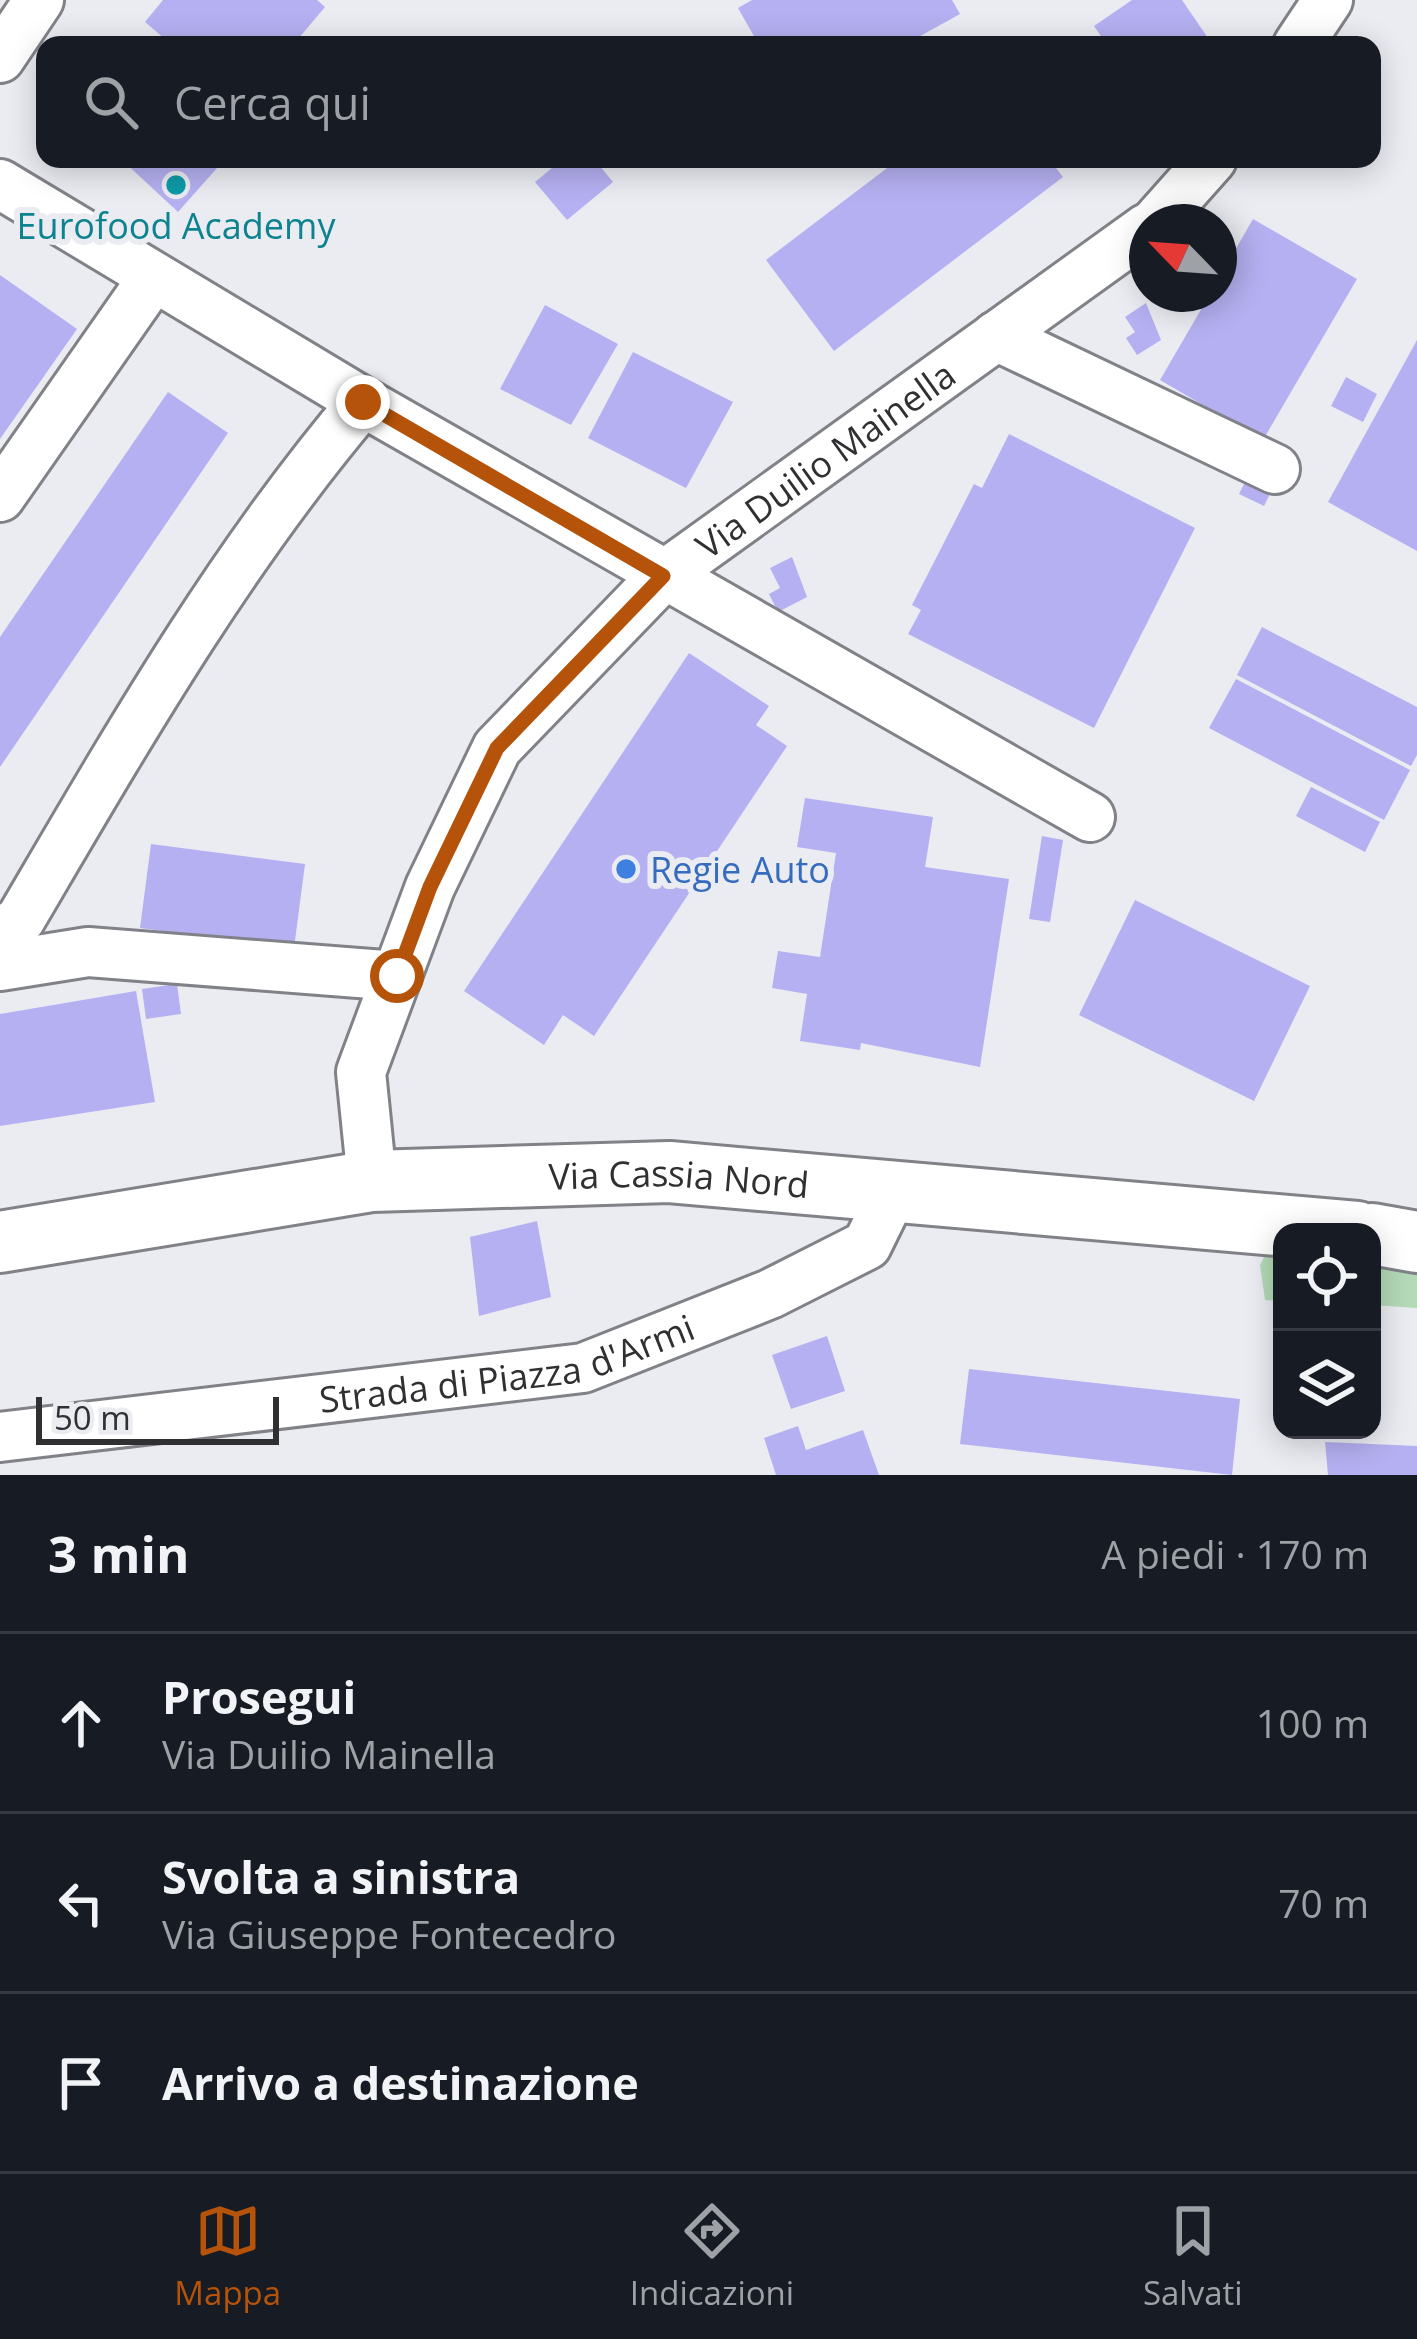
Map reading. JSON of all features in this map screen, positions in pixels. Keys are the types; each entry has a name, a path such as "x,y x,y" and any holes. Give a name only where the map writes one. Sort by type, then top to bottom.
{"main road":[{"name":"Via Cassia Nord","path":"0,1242 372,1181 669,1172 1273,1225"},
{"path":"1381,1236 1417,1242"}],"street":[{"path":"0,58 39,0"},
{"path":"1304,36 1328,0"},
{"path":"1172,204 1205,168"},
{"path":"0,184 363,402 1090,817"},
{"name":"Via Duilio Mainella","path":"372,1181 361,1072 430,887 497,748 663,576 1129,241"},
{"path":"0,496 153,278"},
{"path":"996,337 1275,469"},
{"path":"0,934 20,920 126,740 305,470 363,402"},
{"path":"0,967 88,952 397,976"},
{"name":"Strada di Piazza d'Armi","path":"0,1437 583,1368 770,1294 867,1245 892,1194"}],"green space":[{"path":"1273,1246 1273,1300 1265,1300 1260,1265"},
{"path":"1381,1265 1417,1272 1417,1308 1381,1306"}],"building":[{"path":"163,0 317,0 325,7 301,36 161,36 145,22"},
{"path":"752,0 952,0 960,14 920,36 754,36 738,8"},
{"path":"1132,0 1182,0 1207,36 1101,36 1094,26"},
{"name":"Eurofood Academy","path":"131,168 217,168 178,212"},
{"path":"552,168 601,168 613,182 567,220 535,182"},
{"path":"887,168 1056,168 1063,177 834,351 766,260"},
{"path":"1253,219 1357,279 1263,440 1160,380 1200,312 1237,312 1237,247"},
{"path":"0,275 77,329 0,439"},
{"path":"545,305 618,344 571,425 500,389"},
{"path":"1150,312 1161,340 1137,355 1126,338 1135,332 1125,317"},
{"path":"1417,340 1417,551 1328,502"},
{"path":"633,352 733,402 686,488 588,438"},
{"path":"1346,377 1377,394 1363,422 1331,406"},
{"path":"168,392 228,433 0,767 0,637"},
{"path":"1009,434 1195,528 1094,728 908,634 921,610 912,605 974,484 982,488"},
{"path":"1246,480 1271,492 1264,506 1239,494"},
{"path":"792,557 807,597 778,612 769,594 780,588 770,568"},
{"path":"1262,627 1417,707 1417,755 1411,766 1237,675"},
{"name":"Regie Auto","path":"689,653 769,706 756,725 787,746 594,1036 563,1015 544,1045 464,991"},
{"path":"1236,679 1410,770 1384,820 1209,728"},
{"path":"1311,787 1380,822 1365,852 1296,816"},
{"path":"805,798 933,817 925,867 1009,879 980,1067 861,1043 860,1050 800,1041 807,994 772,988 778,951 820,957 836,853 797,847"},
{"path":"1042,836 1063,840 1050,922 1029,919"},
{"path":"151,844 305,864 294,948 140,928"},
{"path":"1135,900 1310,986 1254,1101 1079,1015"},
{"path":"177,984 181,1014 146,1019 142,989"},
{"path":"136,991 155,1102 0,1126 0,1014"},
{"path":"537,1221 551,1297 479,1316 470,1237"},
{"path":"827,1336 845,1391 791,1409 772,1355"},
{"path":"969,1369 1240,1399 1232,1475 960,1444"},
{"path":"798,1426 806,1450 863,1430 879,1475 776,1475 764,1438"},
{"path":"1325,1442 1417,1446 1417,1475 1328,1475"}],"place":[{"name":"Eurofood Academy","path":"176,185"},
{"name":"Regie Auto","path":"626,869"}],"route":[{"path":"363,402 663,576 497,748 430,887 397,976"}]}
